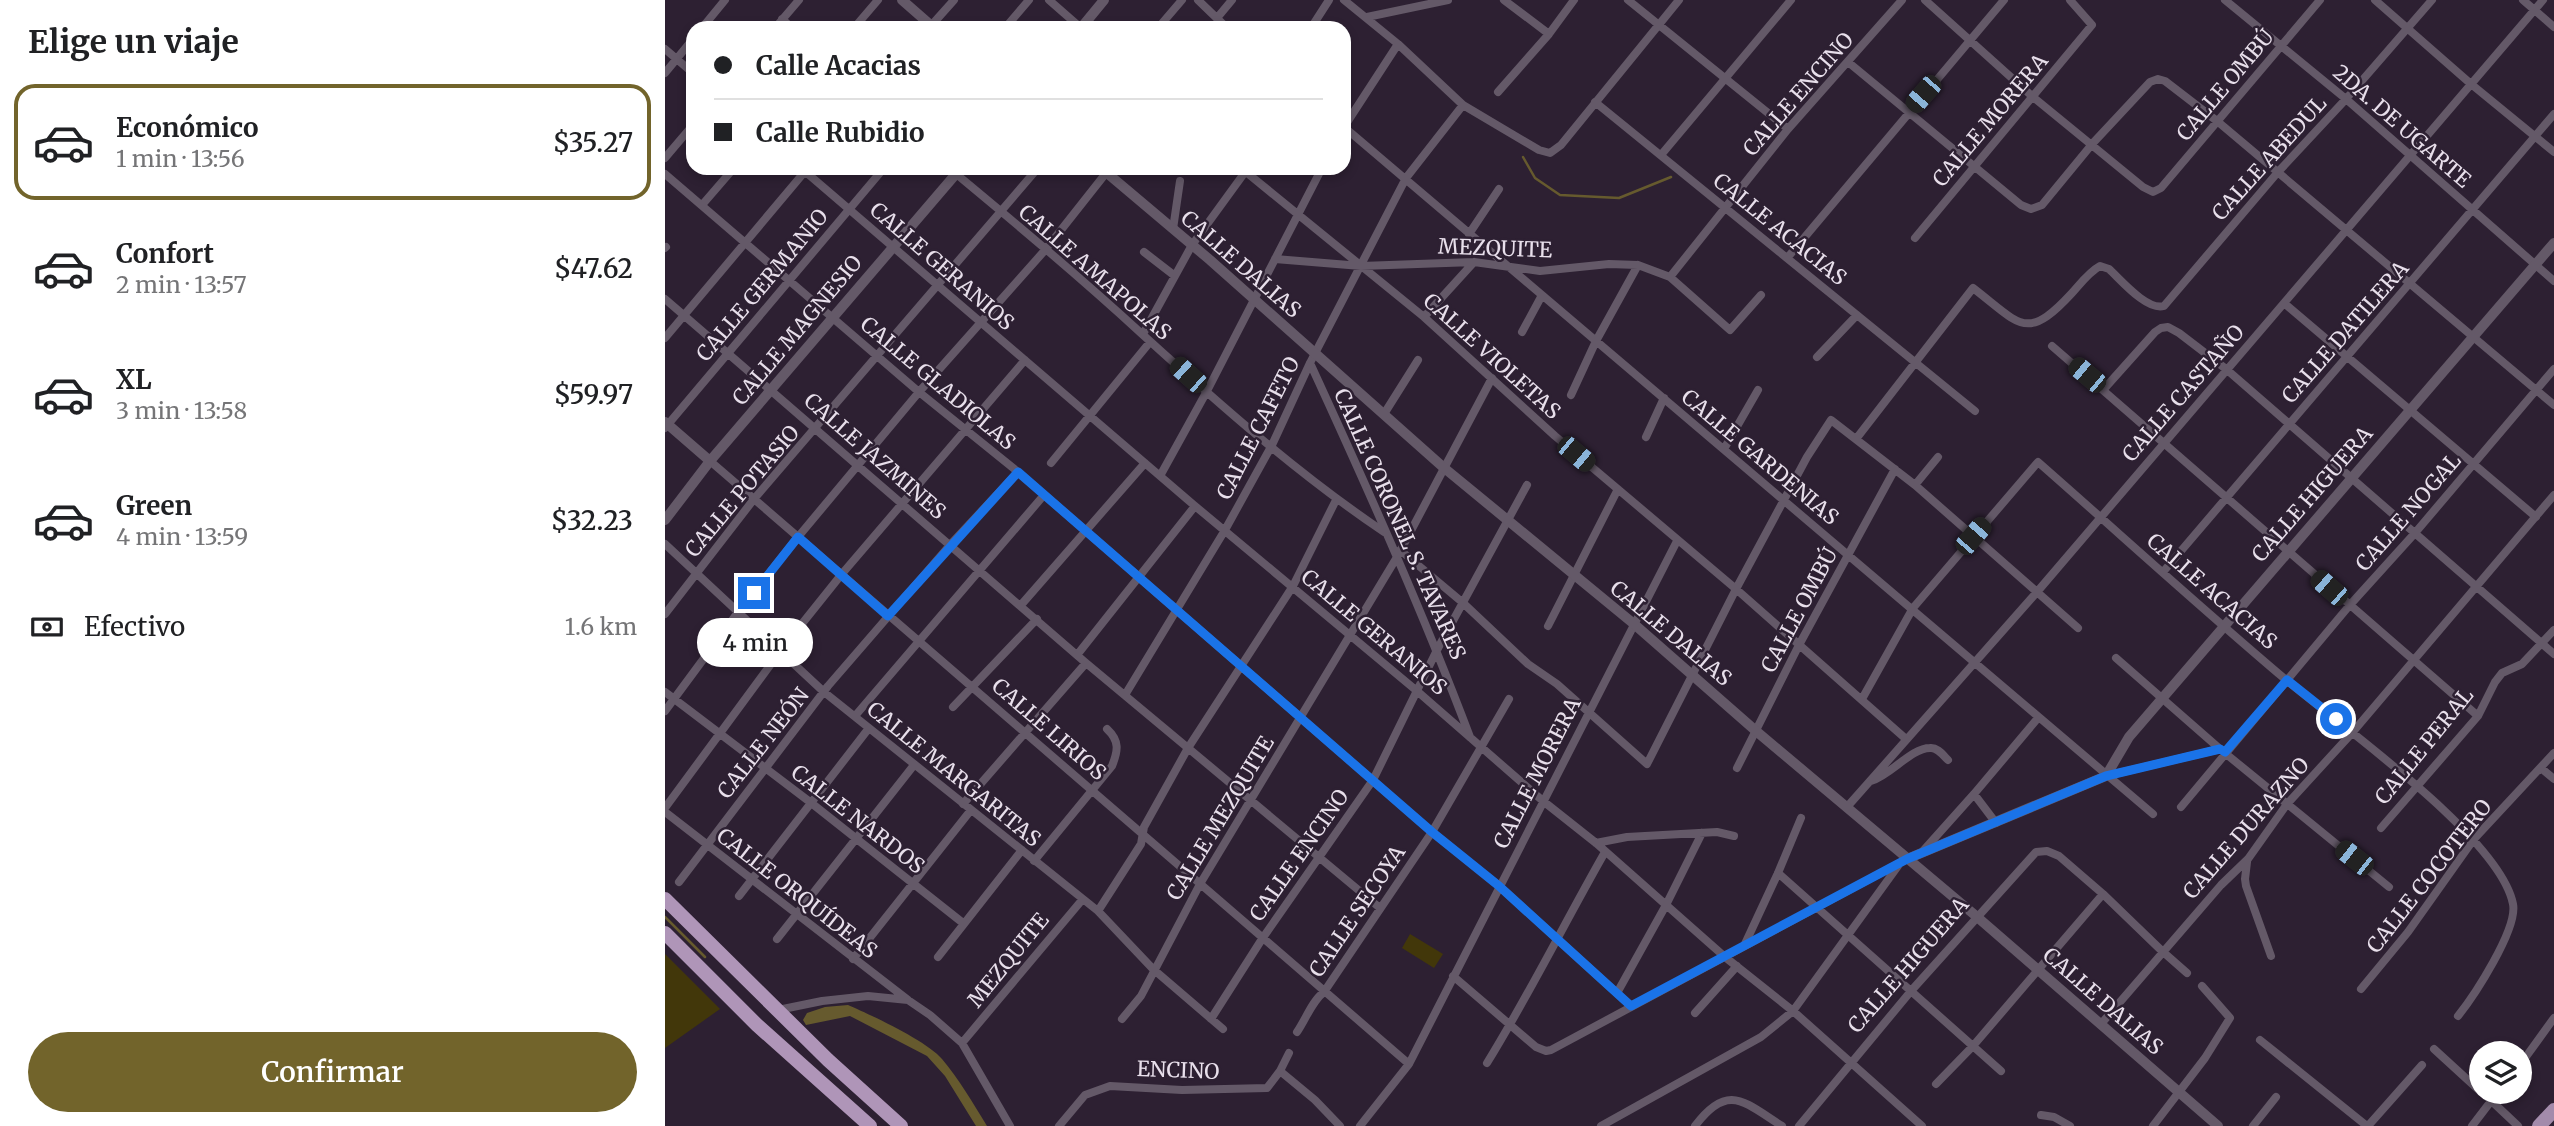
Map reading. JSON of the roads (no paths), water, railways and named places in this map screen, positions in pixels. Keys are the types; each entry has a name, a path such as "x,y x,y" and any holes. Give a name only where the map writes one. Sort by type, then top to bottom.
{"highway":[{"path":"665,899 865,1096 901,1126"},
{"path":"665,933 757,1025 870,1126"}],"main road":[{"path":"2539,1126 2554,1110"}],"street":[{"path":"708,21 725,0"},
{"path":"782,19 799,0"},
{"path":"860,21 878,0"},
{"path":"902,0 925,21"},
{"path":"936,21 954,0"},
{"path":"1011,21 1029,0"},
{"path":"1049,0 1073,21"},
{"path":"1087,21 1104,0"},
{"path":"1165,21 1182,0"},
{"path":"1198,0 1220,21"},
{"path":"1217,18 1232,0"},
{"path":"1316,21 1329,0"},
{"path":"1344,0 1398,44 1463,105 1538,150 1553,153 1679,0"},
{"path":"1367,17 1448,0"},
{"path":"1504,0 1549,34"},
{"path":"1498,92 1549,34 1574,0"},
{"path":"1628,0 1788,129"},
{"path":"1661,155 1791,0"},
{"name":"CALLE ENCINO","path":"1670,277 1788,129 1902,0"},
{"path":"1925,0 2033,97 2093,144"},
{"path":"1788,257 2004,0"},
{"name":"CALLE MORERA","path":"1915,238 2092,25 2070,0"},
{"name":"2DA. DE UGARTE","path":"2225,0 2346,99 2554,281"},
{"name":"CALLE OMBÚ","path":"2093,144 2148,191 2157,192 2320,0"},
{"path":"2375,0 2554,152"},
{"name":"CALLE ABEDUL","path":"1913,362 1973,288 2022,323 2038,323 2059,307 2097,267 2109,269 2146,302 2159,307 2168,302 2277,172 2346,99 2432,0"},
{"path":"2522,0 2554,27"},
{"name":"CALLE CASTAÑO","path":"1847,807 2037,592 2543,0"},
{"path":"1351,116 1398,44"},
{"path":"665,73 686,48"},
{"path":"665,49 686,67"},
{"path":"1848,62 2021,205 2036,209 2150,82 2158,79 2173,86 2554,405"},
{"name":"CALLE ACACIAS","path":"1595,103 1975,411"},
{"name":"CALLE CAFETO","path":"1125,695 1178,610 1272,445 1406,178 1463,105"},
{"name":"CALLE DATILERA","path":"2163,572 2554,114"},
{"path":"665,158 686,133"},
{"name":"CALLE GARDENIAS","path":"1351,133 1512,269 1541,297 1913,608 2153,814"},
{"name":"CALLE GLADIOLAS","path":"665,174 964,430 1018,472 1300,719 1499,886 1631,1006"},
{"path":"702,205 728,175"},
{"path":"665,338 800,175"},
{"name":"CALLE GERANIOS","path":"812,175 1195,506 1596,843 1725,957 1793,1011 1922,1126"},
{"name":"CALLE GERMANIO","path":"666,425 878,175"},
{"name":"CALLE MAGNESIO","path":"665,520 711,461 951,175"},
{"name":"CALLE AMAPOLAS","path":"960,175 1000,213 1046,249 1150,342 1336,500 1384,532"},
{"name":"CALLE POTASIO","path":"665,614 754,499 1032,175"},
{"path":"665,711 798,537 919,392 1046,249 1102,175"},
{"name":"CALLE DALIAS","path":"1112,175 1254,300 1313,359 1384,414 1443,467 1634,624 1755,731 1847,807 1904,861 1976,916 2218,1126"},
{"path":"1143,334 1192,245 1240,175"},
{"name":"CALLE VIOLETAS","path":"1251,175 1297,216 1424,317 1555,436 1736,589 1906,739"},
{"path":"1160,476 1318,175"},
{"path":"1173,229 1180,181"},
{"path":"1469,234 1499,189"},
{"name":"CALLE HIGUERA","path":"2106,776 2129,737 2223,625 2554,243"},
{"path":"1144,252 1175,276"},
{"name":"MEZQUITE","path":"1275,259 1361,266 1474,262 1540,271 1609,264 1638,265 1670,277"},
{"path":"1424,317 1474,262"},
{"path":"1571,395 1596,341 1638,265"},
{"path":"1670,277 1730,330 1761,295"},
{"path":"1522,332 1541,297"},
{"name":"CALLE JAZMINES","path":"665,299 1086,663 1380,908"},
{"path":"2284,303 2536,517"},
{"path":"1817,357 1857,315"},
{"path":"2104,390 2150,337 2161,328 2168,327 2226,369 2554,654"},
{"path":"1051,463 1150,342"},
{"path":"2052,346 2478,716"},
{"name":"CALLE CORONEL S. TAVARES","path":"1313,359 1384,532 1398,554 1470,738"},
{"path":"665,810 841,575 1025,360"},
{"path":"1384,414 1418,360"},
{"path":"1856,439 1913,362"},
{"name":"CALLE NOGAL","path":"2181,807 2223,751 2554,369"},
{"name":"CALLE MEZQUITE","path":"1122,1019 1141,996 1200,884 1398,554 1492,378"},
{"path":"1724,449 1758,390"},
{"path":"1646,437 1664,398"},
{"path":"1398,554 1462,602 1528,664 1557,684 1647,764 1736,589 1817,439 1831,420 1915,485 2078,628"},
{"name":"CALLE LIRIOS","path":"666,425 1409,1064"},
{"path":"1915,485 1938,457"},
{"name":"CALLE ACACIAS","path":"1973,536 2038,462 2223,625 2416,786 2474,839 2500,875 2512,899 2513,913 2507,934 2473,998 2458,1016"},
{"path":"1021,605 1145,463"},
{"name":"CALLE OMBÚ","path":"1737,768 1799,645 1895,469"},
{"name":"CALLE NEÓN","path":"679,882 824,692 950,545 1018,472"},
{"name":"CALLE ENCINO","path":"1211,1019 1262,939 1373,780 1462,602 1527,485"},
{"path":"1548,626 1618,489"},
{"path":"855,716 1044,495"},
{"name":"CALLE DURAZNO","path":"2101,1024 2162,951 2248,859 2287,804 2353,733 2554,495"},
{"path":"1098,911 1141,844 1144,827 1188,748 1293,586 1336,500"},
{"path":"1077,655 1195,506"},
{"path":"1862,699 1913,608 1973,536"},
{"name":"CALLE MORERA","path":"1360,1126 1409,1064 1677,541"},
{"name":"CALLE MARGARITAS","path":"665,544 824,692 1098,911 1153,969 1223,1029"},
{"path":"953,707 1037,619"},
{"name":"CALLE PERAL","path":"2381,828 2478,716 2495,682 2503,673 2522,664 2554,630"},
{"path":"2116,658 2223,751 2389,887"},
{"path":"853,959 1024,733 1086,663"},
{"name":"CALLE NARDOS","path":"665,692 963,923"},
{"name":"CALLE SECOYA","path":"1297,1032 1309,1016 1317,997 1324,992 1432,832 1509,699"},
{"path":"1920,854 2038,718"},
{"path":"739,896 869,728"},
{"path":"1034,861 1112,766 1117,742 1107,729"},
{"path":"1870,781 1883,777 1926,748 1937,750 1948,760"},
{"path":"1454,976 1537,1047 1546,1051 1904,861 2106,776 2223,751"},
{"name":"CALLE COCOTERO","path":"2361,989 2408,932 2474,839 2554,753"},
{"path":"777,939 914,765"},
{"path":"2541,768 2554,779"},
{"path":"1974,794 1996,823"},
{"name":"CALLE ORQUÍDEAS","path":"665,810 796,915 930,1015 962,1043 1010,1126"},
{"path":"1744,946 1779,873 1801,818"},
{"path":"1596,843 1627,837 1717,832 1734,836"},
{"path":"1617,993 1702,833"},
{"path":"938,957 1021,850"},
{"name":"CALLE HIGUERA","path":"1799,1126 1910,991 2036,852 2047,851 2059,856 2103,894"},
{"path":"1486,1063 1511,1023 1556,936 1605,852"},
{"path":"2248,859 2245,870 2246,886 2271,956"},
{"path":"1601,1126 1761,1037 1793,1011 1904,861"},
{"path":"1779,873 2001,1070"},
{"path":"1937,1084 1973,1046 2103,894 2187,972"},
{"name":"MEZQUITE","path":"962,1043 1082,900"},
{"path":"1695,1013 1737,966"},
{"path":"2153,1126 2205,1058 2230,1018 2202,986"},
{"path":"778,1010 867,996 908,1000"},
{"path":"2532,1048 2554,1018"},
{"path":"2260,1040 2367,1126 2422,1065"},
{"path":"2434,1049 2469,1080"},
{"path":"1289,1053 1280,1071 1341,1126"},
{"name":"ENCINO","path":"1059,1126 1085,1095 1110,1086 1182,1090 1263,1089 1271,1085 1280,1071"},
{"path":"2253,1126 2276,1097"},
{"path":"1695,1126 1708,1110 1725,1100 1741,1101 1782,1126"},
{"path":"2472,1126 2488,1104"},
{"path":"2495,1104 2518,1126"},
{"path":"2041,1115 2054,1117 2070,1126"}],"waterway":[{"path":"1523,157 1535,178 1560,195 1619,198 1671,177"},
{"path":"665,917 705,957"}]}
